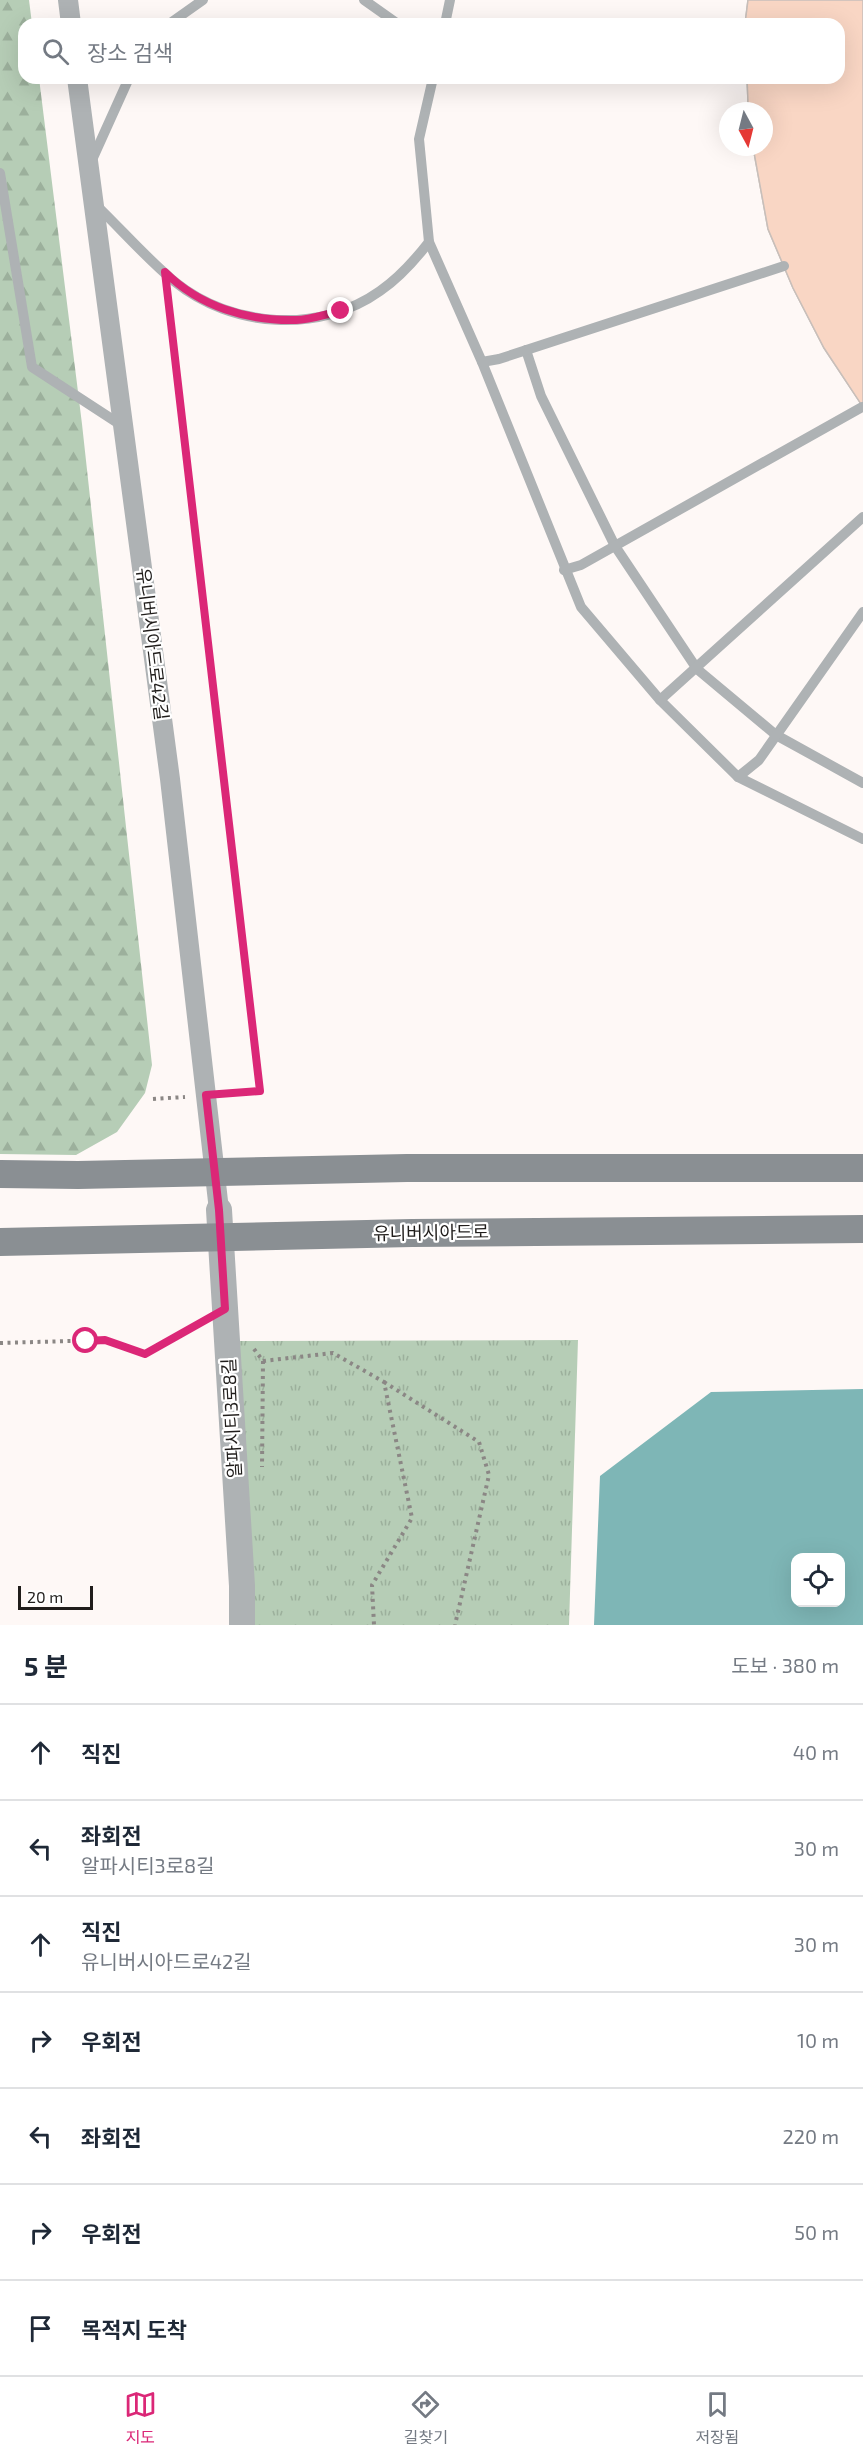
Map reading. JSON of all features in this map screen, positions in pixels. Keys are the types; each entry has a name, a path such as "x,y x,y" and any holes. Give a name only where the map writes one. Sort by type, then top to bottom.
{"main road":[{"path":"0,1174 78,1175 419,1168 863,1167"},
{"name":"유니버시아드로","path":"0,1242 219,1224 863,1229"}],"street":[{"path":"69,0 70,18"},
{"name":"유니버시아드로42길","path":"79,84 170,779 219,1224"},
{"name":"알파시티3로8길","path":"219,1224 242,1586 242,1625"}],"lane":[{"path":"178,18 203,0"},
{"path":"364,0 390,18"},
{"path":"446,18 450,0"},
{"path":"88,168 126,84"},
{"path":"432,84 419,139 429,242 482,362 564,570 581,607 660,700 738,777 863,839"},
{"path":"0,173 32,367 124,427"},
{"path":"93,202 175,282 212,305 254,318 298,320 341,311 380,291 413,262 429,242"},
{"path":"482,362 526,350 784,266"},
{"path":"526,350 541,396 615,546 697,669 776,735 863,783"},
{"path":"564,570 581,564 615,546 862,407"},
{"path":"660,700 863,517"},
{"path":"738,777 759,760 863,612"}],"path":[{"path":"153,1099 260,1091 165,272"},
{"path":"0,1342 105,1340 145,1354 225,1309"},
{"path":"263,1361 333,1353 479,1442 489,1475 455,1625"},
{"path":"374,1625 372,1586 412,1518 384,1382"}],"green space":[{"path":"0,0 29,0 31,18 18,18 18,84 40,84 82,424 152,1065 145,1093 117,1132 76,1155 0,1154"},
{"path":"578,1340 569,1625 242,1625 227,1341"}],"water":[{"path":"863,1389 863,1625 594,1625 600,1476 711,1392"}],"building":[{"path":"748,0 863,0 863,407 824,348 793,288 768,229 755,156 773,156 773,102 748,102 747,84 845,84 845,18 746,18"},
{"path":"748,0 863,0 863,407 824,348 793,288 768,229 755,156 773,156 773,102 748,102 747,84 845,84 845,18 746,18"}],"route":[{"path":"86,1341 105,1340 145,1354 225,1309 219,1210 206,1095 260,1091 165,272 175,282 212,305 254,318 298,320 341,311"}]}
